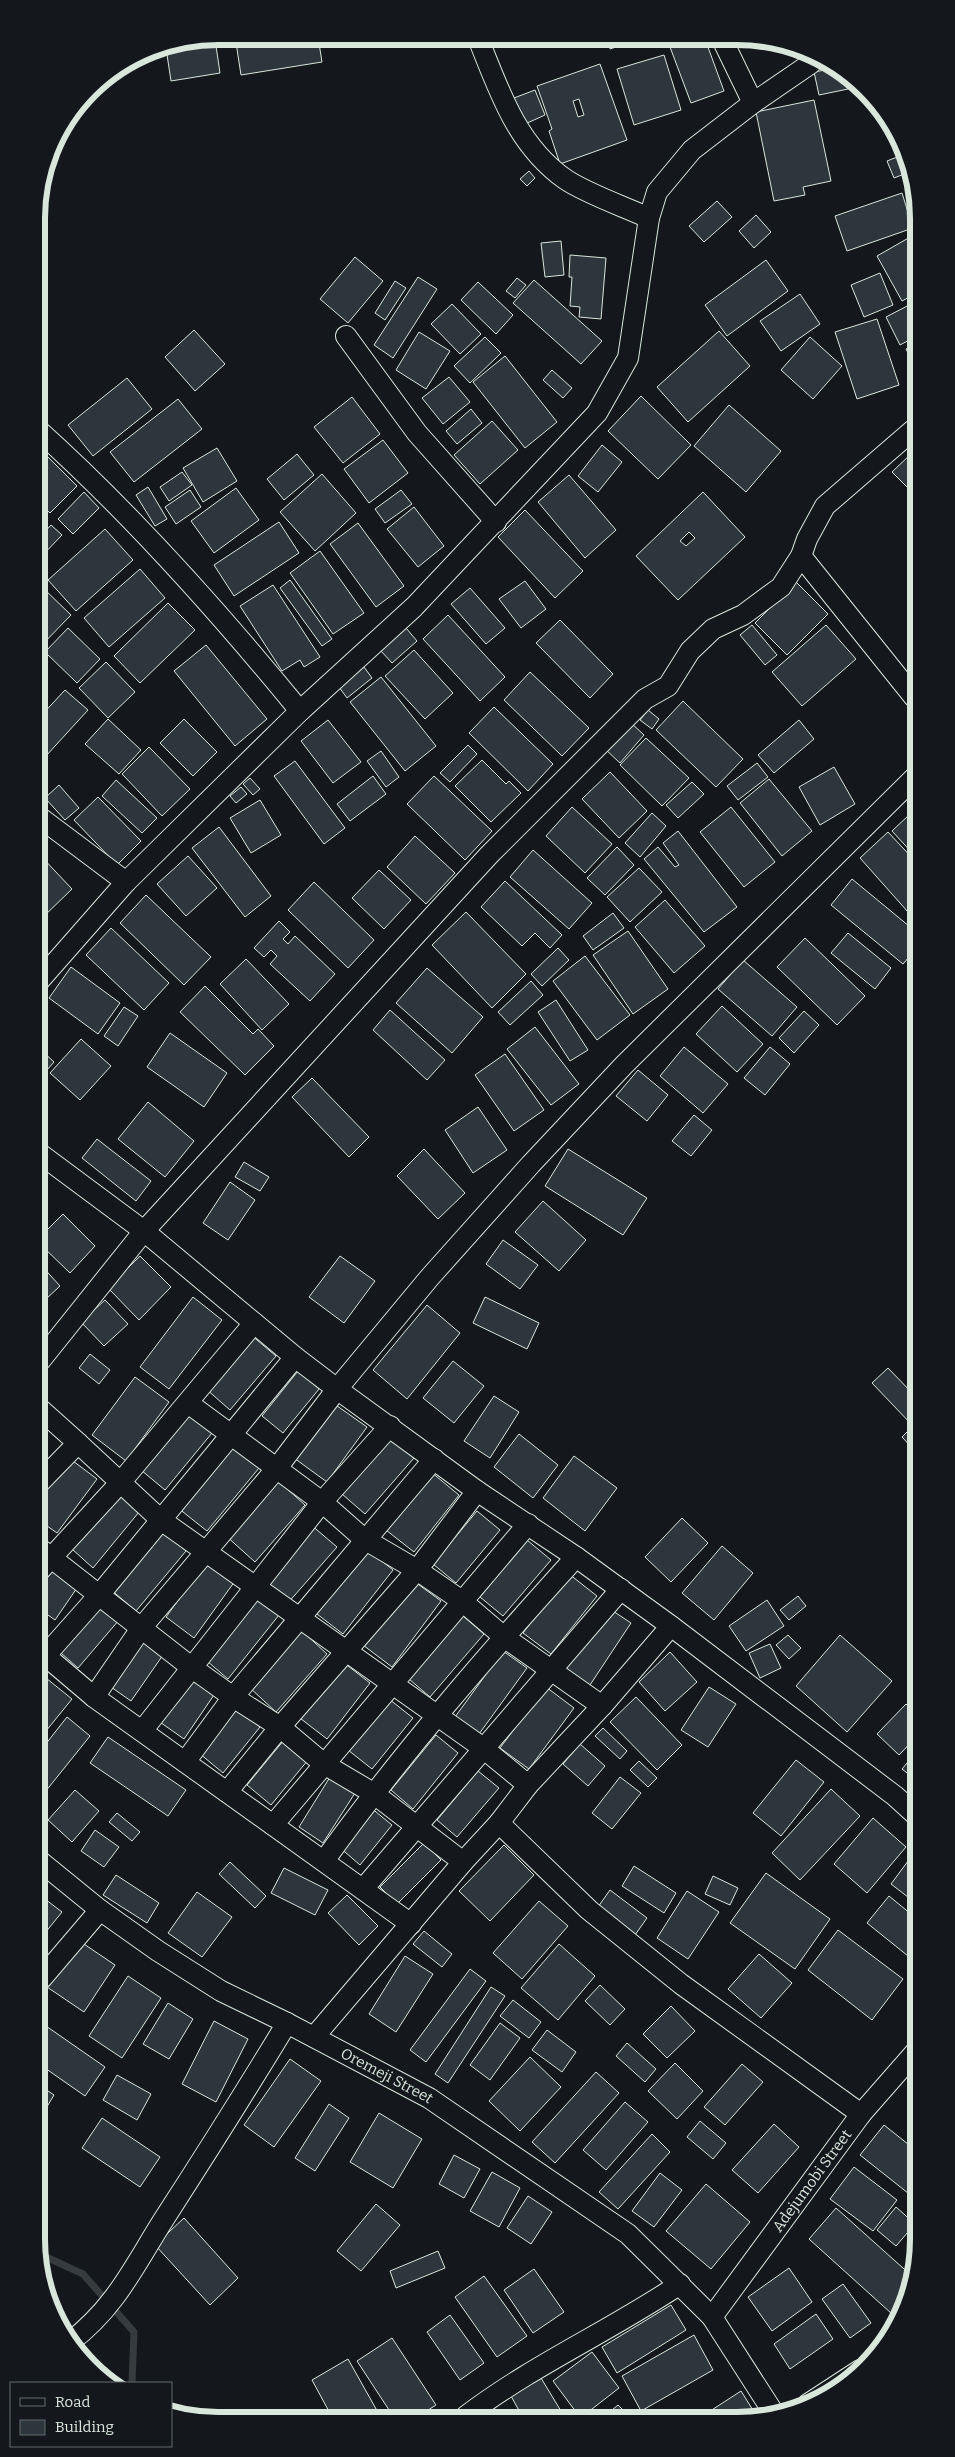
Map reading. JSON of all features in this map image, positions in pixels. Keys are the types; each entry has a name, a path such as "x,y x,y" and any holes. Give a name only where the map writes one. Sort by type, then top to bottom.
{"street":[{"path":"481,45 508,112 535,153 566,180 649,218"},
{"path":"725,45 753,103"},
{"path":"45,974 126,882 300,712 414,607 597,413 628,358 649,218 657,192 692,150 753,103 812,62"},
{"path":"346,336 417,433 496,522"},
{"path":"45,1355 144,1230 489,855 645,699 668,686 690,651 713,629 743,615 781,587 801,556 807,539 825,506 910,433"},
{"path":"45,436 74,462 230,625 300,712"},
{"path":"801,556 910,692"},
{"path":"94,1697 142,1627 277,1468 337,1389 430,1277 624,1064 910,782"},
{"path":"45,821 126,882"},
{"path":"45,1156 144,1230 295,1358 477,1491 621,1589 895,1796 910,1810"},
{"path":"45,1558 120,1483 254,1323"},
{"path":"45,1652 100,1594 295,1358"},
{"path":"188,1403 322,1502 364,1539 417,1570 462,1601 504,1637 602,1706"},
{"path":"45,1413 161,1520 206,1550 483,1748 528,1785"},
{"path":"142,1731 254,1586 322,1502 390,1426"},
{"path":"45,1477 78,1443"},
{"path":"185,1762 233,1697 300,1619 364,1539 434,1459"},
{"path":"227,1792 345,1650 417,1570 477,1491"},
{"path":"273,1825 391,1683 528,1524"},
{"path":"324,1861 373,1792 436,1716 576,1557"},
{"path":"45,1560 100,1594 191,1667 233,1697 280,1726 324,1764 373,1792 462,1862"},
{"path":"363,1889 621,1589"},
{"path":"314,2037 462,1862 499,1824 528,1785 602,1706 671,1626"},
{"path":"45,1656 94,1697 411,1924"},
{"path":"499,1824 597,1916 681,1984 861,2114"},
{"name":"Oremeji Street","path":"45,1865 100,1910 158,1951 221,1991 287,2023 429,2098 628,2234 712,2317 771,2409"},
{"path":"45,1974 100,1910"},
{"path":"78,2336 114,2301 231,2116 287,2023"},
{"name":"Adejumobi Street","path":"712,2317 861,2114 910,2058"},
{"path":"471,2412 499,2391 646,2306 680,2284"}],"building":[{"path":"216,45 220,73 171,81 167,53 184,48"},
{"path":"236,45 319,45 322,62 241,75"},
{"path":"609,45 622,45 610,49"},
{"path":"669,45 707,45 724,91 691,103"},
{"path":"664,55 681,110 634,125 617,69"},
{"path":"600,64 627,140 560,164 549,131 552,129 537,86","holes":["579,99 584,115 578,117 573,101"]},
{"path":"826,70 847,85 848,89 819,95 814,72"},
{"path":"535,90 545,115 525,124 514,98"},
{"path":"814,100 831,181 803,187 805,195 774,201 756,112"},
{"path":"899,157 904,174 894,178 887,161"},
{"path":"529,171 535,178 527,186 520,179"},
{"path":"902,193 910,218 910,229 847,251 835,216"},
{"path":"717,201 732,217 704,242 689,226"},
{"path":"756,215 771,232 754,248 739,231"},
{"path":"910,237 910,297 902,301 877,256"},
{"path":"561,241 564,275 545,277 541,243"},
{"path":"570,255 606,258 601,319 579,317 580,307 570,306 572,277 569,277"},
{"path":"355,257 383,281 348,323 320,299"},
{"path":"766,260 788,291 727,336 705,305"},
{"path":"880,273 893,305 864,317 851,285"},
{"path":"418,277 437,289 393,358 374,345"},
{"path":"517,278 526,285 515,298 506,291"},
{"path":"534,280 602,341 581,364 513,303"},
{"path":"395,281 406,288 385,320 375,313"},
{"path":"478,282 513,315 496,334 461,300"},
{"path":"800,294 820,324 781,351 760,321"},
{"path":"452,304 481,334 460,354 431,324"},
{"path":"910,305 910,340 900,345 886,317"},
{"path":"877,319 899,385 857,399 835,332"},
{"path":"194,330 225,364 195,391 165,357"},
{"path":"719,331 750,366 688,422 657,387"},
{"path":"419,332 450,351 426,389 396,370"},
{"path":"485,337 501,353 470,383 454,366"},
{"path":"810,337 842,366 813,399 781,370"},
{"path":"910,347 910,357 906,349"},
{"path":"505,356 557,422 525,448 473,382"},
{"path":"552,370 572,388 563,398 543,380"},
{"path":"449,377 470,402 443,424 422,398"},
{"path":"127,378 152,409 93,456 68,425"},
{"path":"641,396 691,445 658,479 608,431"},
{"path":"352,397 380,434 343,463 314,427"},
{"path":"178,399 202,429 134,482 110,452"},
{"path":"729,405 781,451 746,492 694,446"},
{"path":"471,409 482,423 457,444 446,431"},
{"path":"492,421 518,450 480,484 454,455"},
{"path":"383,440 408,473 369,503 344,469"},
{"path":"602,445 622,462 598,492 578,476"},
{"path":"217,448 237,481 203,502 183,468"},
{"path":"45,454 77,486 50,513 45,508"},
{"path":"297,454 314,475 284,500 267,479"},
{"path":"910,455 910,490 892,472"},
{"path":"182,472 192,485 169,501 160,487"},
{"path":"322,474 356,513 315,551 280,512"},
{"path":"569,475 616,530 585,558 538,502"},
{"path":"148,487 167,519 155,526 136,495"},
{"path":"236,488 259,520 214,553 191,521"},
{"path":"190,490 201,507 176,524 165,507"},
{"path":"401,490 412,504 385,523 375,509"},
{"path":"84,492 99,508 73,534 58,519"},
{"path":"703,492 745,537 678,600 636,556","holes":["689,532 695,538 686,546 680,541"]},
{"path":"414,507 444,546 418,567 387,529"},
{"path":"525,510 583,571 555,598 498,537"},
{"path":"279,522 299,553 234,596 214,565"},
{"path":"358,523 404,586 376,607 330,544"},
{"path":"51,525 62,535 45,553 45,531"},
{"path":"105,529 133,560 76,611 48,580"},
{"path":"320,551 364,613 333,634 290,573"},
{"path":"140,569 165,598 109,647 84,618"},
{"path":"290,580 332,639 322,646 280,588"},
{"path":"525,581 546,609 521,628 499,599"},
{"path":"796,582 828,614 787,655 755,623"},
{"path":"273,585 320,657 304,667 300,660 282,671 240,606"},
{"path":"470,588 505,628 486,644 451,604"},
{"path":"45,590 71,615 45,642"},
{"path":"168,603 195,630 140,683 114,656"},
{"path":"448,615 505,677 480,701 423,639"},
{"path":"560,620 613,674 590,698 536,643"},
{"path":"752,625 777,655 765,665 740,635"},
{"path":"826,625 856,659 802,706 772,672"},
{"path":"68,628 100,659 77,683 45,652"},
{"path":"406,628 417,641 392,663 380,650"},
{"path":"206,645 267,719 235,746 174,671"},
{"path":"414,650 453,693 425,719 385,676"},
{"path":"106,662 135,692 108,718 79,688"},
{"path":"364,667 372,678 347,698 339,687"},
{"path":"530,672 589,728 562,756 504,700"},
{"path":"381,677 436,746 405,771 350,702"},
{"path":"65,690 88,710 45,757 45,711"},
{"path":"683,701 743,759 716,787 656,730"},
{"path":"494,707 553,764 528,791 469,733"},
{"path":"648,710 659,719 652,729 640,720"},
{"path":"108,719 141,750 119,774 85,744"},
{"path":"184,719 217,752 193,776 160,743"},
{"path":"328,720 361,762 333,783 301,741"},
{"path":"799,720 814,739 774,773 758,755"},
{"path":"629,721 644,735 620,763 604,748"},
{"path":"646,738 689,778 662,806 620,765"},
{"path":"468,745 477,754 450,782 440,773"},
{"path":"149,747 190,789 162,816 122,774"},
{"path":"381,751 399,777 386,787 367,761"},
{"path":"482,760 506,784 509,781 521,793 491,822 455,786"},
{"path":"295,761 345,828 324,844 274,776"},
{"path":"757,763 768,777 738,800 727,786"},
{"path":"834,767 855,804 820,825 799,787"},
{"path":"610,772 647,811 619,838 582,799"},
{"path":"373,776 386,794 350,821 337,804"},
{"path":"434,776 492,831 465,860 407,804"},
{"path":"250,778 260,789 253,795 243,784"},
{"path":"769,779 812,831 782,856 740,803"},
{"path":"116,780 157,818 142,833 102,796"},
{"path":"692,782 704,794 678,818 666,805"},
{"path":"59,785 79,808 65,820 45,798"},
{"path":"241,787 247,794 236,803 230,796"},
{"path":"98,797 141,841 117,865 74,820"},
{"path":"260,800 281,835 251,853 230,818"},
{"path":"572,807 612,844 585,873 546,836"},
{"path":"731,807 775,862 744,887 700,832"},
{"path":"652,813 666,826 640,857 625,843"},
{"path":"910,814 910,851 892,831"},
{"path":"219,827 271,896 245,917 192,848"},
{"path":"678,831 737,907 704,932 644,859 658,847 675,867 679,865 663,843"},
{"path":"888,832 910,856 910,910 908,912 860,858"},
{"path":"415,836 455,873 426,904 387,867"},
{"path":"617,847 634,865 605,895 587,878"},
{"path":"533,850 592,903 569,929 510,877"},
{"path":"188,856 217,888 186,916 157,884"},
{"path":"45,860 72,889 45,915"},
{"path":"639,868 662,892 630,922 607,897"},
{"path":"379,870 411,900 384,929 352,898"},
{"path":"852,879 910,927 910,956 903,964 831,905"},
{"path":"505,881 562,935 550,948 535,933 522,946 481,907"},
{"path":"314,882 374,940 348,968 288,910"},
{"path":"146,895 211,957 184,985 120,923"},
{"path":"665,900 705,946 674,973 635,927"},
{"path":"466,912 526,974 492,1008 432,945"},
{"path":"613,913 624,928 593,950 583,936"},
{"path":"279,921 290,932 283,939 288,944 295,936 335,974 310,1001 270,964 277,956 271,950 264,957 254,948"},
{"path":"111,928 169,983 144,1010 86,955"},
{"path":"628,931 668,989 633,1014 593,955"},
{"path":"848,933 891,968 875,989 831,953"},
{"path":"805,938 865,996 837,1025 777,967"},
{"path":"558,948 569,960 542,986 531,974"},
{"path":"585,956 630,1015 597,1040 553,981"},
{"path":"246,959 289,1004 262,1030 220,984"},
{"path":"743,960 797,1007 772,1036 718,989"},
{"path":"71,967 120,1003 98,1034 49,998"},
{"path":"427,968 483,1017 452,1053 396,1003"},
{"path":"531,981 543,995 510,1025 498,1012"},
{"path":"205,986 253,1034 258,1029 274,1046 245,1075 180,1012"},
{"path":"556,1000 588,1050 570,1061 538,1012"},
{"path":"722,1006 763,1044 737,1072 696,1034"},
{"path":"124,1007 138,1016 118,1046 104,1036"},
{"path":"390,1010 445,1060 427,1080 373,1030"},
{"path":"804,1011 819,1025 794,1053 779,1038"},
{"path":"535,1027 579,1084 551,1105 507,1049"},
{"path":"170,1033 227,1073 204,1107 147,1067"},
{"path":"81,1039 111,1066 80,1100 50,1073"},
{"path":"684,1047 728,1084 703,1113 660,1076"},
{"path":"770,1047 790,1064 765,1095 744,1078"},
{"path":"45,1054 54,1062 45,1072"},
{"path":"505,1054 544,1110 514,1131 475,1075"},
{"path":"638,1070 668,1095 647,1121 616,1096"},
{"path":"312,1078 369,1137 349,1157 292,1097"},
{"path":"148,1102 194,1141 165,1177 118,1139"},
{"path":"478,1107 507,1150 473,1173 445,1130"},
{"path":"694,1115 712,1130 691,1156 672,1141"},
{"path":"97,1139 151,1181 136,1201 82,1158"},
{"path":"424,1149 465,1193 438,1219 397,1176"},
{"path":"568,1149 647,1198 623,1235 545,1186"},
{"path":"244,1162 269,1177 260,1191 235,1177"},
{"path":"230,1182 255,1200 228,1240 203,1223"},
{"path":"543,1201 586,1240 559,1271 515,1232"},
{"path":"63,1214 95,1246 70,1273 45,1249 45,1232"},
{"path":"503,1240 538,1265 520,1289 486,1264"},
{"path":"140,1256 171,1287 139,1320 108,1288"},
{"path":"340,1256 375,1281 344,1323 309,1297"},
{"path":"45,1270 60,1286 46,1299 45,1298"},
{"path":"193,1297 222,1320 169,1389 140,1367"},
{"path":"485,1297 539,1323 527,1349 473,1323"},
{"path":"105,1300 128,1324 104,1346 81,1322"},
{"path":"427,1305 460,1333 407,1399 373,1370"},
{"path":"251,1335 276,1356 230,1410 205,1388"},
{"path":"90,1354 110,1370 99,1384 79,1368"},
{"path":"453,1361 484,1386 454,1423 423,1398"},
{"path":"888,1368 910,1391 910,1423 872,1383"},
{"path":"298,1371 319,1389 283,1433 262,1416"},
{"path":"135,1377 169,1402 126,1461 92,1435"},
{"path":"494,1396 519,1412 490,1458 464,1441"},
{"path":"333,1403 367,1427 327,1482 294,1458"},
{"path":"187,1413 212,1433 165,1490 141,1470"},
{"path":"910,1429 910,1446 902,1437"},
{"path":"519,1434 558,1465 533,1498 494,1467"},
{"path":"391,1438 414,1458 365,1514 342,1494"},
{"path":"231,1445 259,1468 207,1531 178,1508"},
{"path":"574,1456 617,1488 585,1531 543,1498"},
{"path":"69,1458 97,1479 57,1533 45,1525 45,1489"},
{"path":"431,1472 459,1495 414,1552 386,1530"},
{"path":"275,1478 305,1505 255,1562 225,1535"},
{"path":"118,1494 139,1512 93,1568 72,1549"},
{"path":"477,1511 500,1530 456,1583 433,1564"},
{"path":"682,1518 708,1543 671,1582 645,1557"},
{"path":"310,1524 337,1547 287,1604 260,1580"},
{"path":"161,1529 186,1551 136,1611 110,1589"},
{"path":"527,1540 551,1560 503,1616 480,1597"},
{"path":"722,1546 753,1573 714,1620 682,1593"},
{"path":"367,1549 393,1570 343,1634 317,1614"},
{"path":"207,1561 235,1581 194,1638 166,1617"},
{"path":"54,1568 79,1585 55,1620 45,1613 45,1581"},
{"path":"569,1574 597,1596 551,1654 523,1633"},
{"path":"411,1579 441,1601 392,1667 363,1645"},
{"path":"798,1596 806,1606 789,1620 780,1610"},
{"path":"257,1597 279,1615 228,1679 207,1661"},
{"path":"767,1600 784,1626 746,1651 729,1626"},
{"path":"101,1605 119,1620 78,1668 61,1653"},
{"path":"607,1607 631,1623 588,1688 564,1672"},
{"path":"463,1616 484,1634 430,1697 409,1679"},
{"path":"300,1629 327,1654 276,1712 249,1687"},
{"path":"788,1635 801,1648 789,1659 776,1645"},
{"path":"840,1635 892,1681 847,1732 796,1686"},
{"path":"142,1640 163,1655 131,1701 111,1687"},
{"path":"770,1644 781,1668 760,1678 749,1653"},
{"path":"503,1651 527,1668 479,1734 455,1717"},
{"path":"670,1652 697,1682 665,1711 639,1682"},
{"path":"339,1659 370,1683 327,1739 296,1715"},
{"path":"189,1674 216,1692 184,1739 157,1720"},
{"path":"45,1677 72,1699 45,1732"},
{"path":"546,1687 574,1708 529,1769 500,1748"},
{"path":"709,1687 736,1704 708,1747 681,1730"},
{"path":"636,1697 682,1745 657,1770 610,1722"},
{"path":"389,1699 413,1718 372,1769 348,1750"},
{"path":"906,1704 910,1708 910,1743 899,1755 877,1734"},
{"path":"236,1707 260,1727 223,1773 199,1753"},
{"path":"67,1717 90,1736 45,1792 45,1745"},
{"path":"603,1728 627,1751 620,1759 595,1736"},
{"path":"436,1735 458,1753 413,1809 391,1790"},
{"path":"108,1737 186,1790 168,1816 90,1763"},
{"path":"284,1740 308,1760 271,1805 247,1785"},
{"path":"580,1744 605,1766 588,1786 563,1764"},
{"path":"910,1759 910,1775 902,1769"},
{"path":"796,1760 824,1782 781,1836 753,1813"},
{"path":"639,1761 657,1778 648,1787 630,1770"},
{"path":"478,1771 499,1788 457,1837 437,1820"},
{"path":"330,1777 355,1793 323,1843 299,1827"},
{"path":"620,1777 641,1793 612,1829 592,1813"},
{"path":"831,1789 860,1816 800,1880 772,1853"},
{"path":"75,1790 99,1811 72,1842 48,1820"},
{"path":"370,1807 392,1825 360,1865 338,1846"},
{"path":"117,1813 140,1832 132,1841 109,1822"},
{"path":"873,1818 906,1847 867,1893 834,1864"},
{"path":"95,1830 119,1847 104,1867 81,1851"},
{"path":"424,1843 441,1860 397,1904 380,1887"},
{"path":"504,1845 534,1875 490,1921 459,1891"},
{"path":"910,1858 910,1899 891,1884"},
{"path":"230,1862 266,1896 255,1908 219,1874"},
{"path":"634,1866 676,1893 664,1913 622,1886"},
{"path":"284,1868 328,1890 315,1915 271,1893"},
{"path":"766,1873 830,1919 795,1969 730,1923"},
{"path":"116,1875 159,1903 147,1923 103,1895"},
{"path":"713,1876 738,1888 730,1905 705,1894"},
{"path":"610,1890 647,1918 635,1935 598,1907"},
{"path":"687,1891 719,1912 688,1959 657,1938"},
{"path":"197,1892 232,1917 202,1957 168,1933"},
{"path":"347,1895 378,1926 359,1945 328,1913"},
{"path":"889,1896 910,1913 910,1958 867,1923"},
{"path":"45,1899 62,1912 45,1933"},
{"path":"539,1901 568,1926 522,1979 493,1953"},
{"path":"838,1930 903,1979 872,2020 808,1970"},
{"path":"424,1931 452,1954 442,1967 413,1944"},
{"path":"78,1940 115,1965 84,2012 47,1987"},
{"path":"559,1944 595,1976 558,2020 521,1988"},
{"path":"759,1954 792,1983 761,2018 728,1989"},
{"path":"405,1956 433,1974 396,2032 369,2014"},
{"path":"470,1969 486,1981 426,2062 410,2050"},
{"path":"128,1976 161,1998 122,2058 89,2036"},
{"path":"600,1985 625,2009 610,2025 585,2001"},
{"path":"491,1987 505,1996 448,2083 435,2074"},
{"path":"513,2000 541,2022 529,2038 500,2016"},
{"path":"168,2003 193,2019 169,2059 143,2044"},
{"path":"671,2006 695,2031 667,2058 643,2034"},
{"path":"214,2021 248,2039 216,2102 182,2084"},
{"path":"500,2023 520,2038 490,2080 470,2065"},
{"path":"46,2026 105,2067 85,2096 45,2068"},
{"path":"547,2030 576,2052 562,2072 532,2050"},
{"path":"627,2043 656,2069 645,2082 616,2056"},
{"path":"530,2057 561,2087 520,2131 489,2101"},
{"path":"290,2059 321,2081 274,2147 244,2125"},
{"path":"675,2063 703,2091 677,2119 648,2091"},
{"path":"742,2064 763,2082 725,2125 704,2107"},
{"path":"596,2072 619,2093 555,2163 532,2142"},
{"path":"117,2075 151,2094 137,2120 103,2100"},
{"path":"45,2089 54,2095 45,2110"},
{"path":"625,2102 648,2122 606,2170 583,2150"},
{"path":"329,2104 349,2118 315,2171 295,2158"},
{"path":"379,2113 422,2139 393,2188 350,2162"},
{"path":"102,2118 160,2157 140,2187 82,2148"},
{"path":"700,2121 726,2143 713,2159 687,2137"},
{"path":"774,2124 799,2147 758,2193 732,2170"},
{"path":"884,2125 910,2146 910,2195 860,2155"},
{"path":"652,2134 670,2152 618,2209 599,2192"},
{"path":"454,2155 480,2169 464,2198 439,2184"},
{"path":"854,2167 897,2200 873,2231 830,2199"},
{"path":"492,2172 520,2188 499,2227 470,2211"},
{"path":"660,2173 682,2190 654,2227 632,2211"},
{"path":"706,2184 750,2222 711,2269 666,2231"},
{"path":"528,2196 552,2212 531,2244 507,2228"},
{"path":"376,2204 400,2225 361,2271 337,2251"},
{"path":"896,2207 910,2220 910,2230 896,2246 877,2230"},
{"path":"836,2208 907,2272 901,2295 894,2312 892,2314 809,2239"},
{"path":"184,2218 238,2278 210,2305 155,2245"},
{"path":"438,2251 445,2268 396,2288 390,2271"},
{"path":"789,2268 812,2302 772,2331 748,2297"},
{"path":"534,2269 564,2312 533,2333 504,2290"},
{"path":"484,2276 527,2336 497,2357 455,2297"},
{"path":"843,2284 871,2323 850,2338 822,2299"},
{"path":"671,2305 686,2330 617,2373 602,2347"},
{"path":"816,2314 833,2339 790,2369 774,2344"},
{"path":"450,2315 484,2363 460,2380 427,2332"},
{"path":"694,2335 713,2370 641,2411 622,2376"},
{"path":"392,2338 436,2405 425,2412 390,2412 357,2361"},
{"path":"592,2352 619,2388 588,2412 576,2412 553,2381"},
{"path":"348,2359 378,2412 329,2412 312,2380"},
{"path":"541,2378 562,2412 520,2412 511,2396"},
{"path":"741,2391 754,2411 737,2412 709,2412"},
{"path":"618,2405 625,2412 610,2412"}],"waterway":[{"path":"46,2257 83,2274 134,2332 132,2382"}]}
